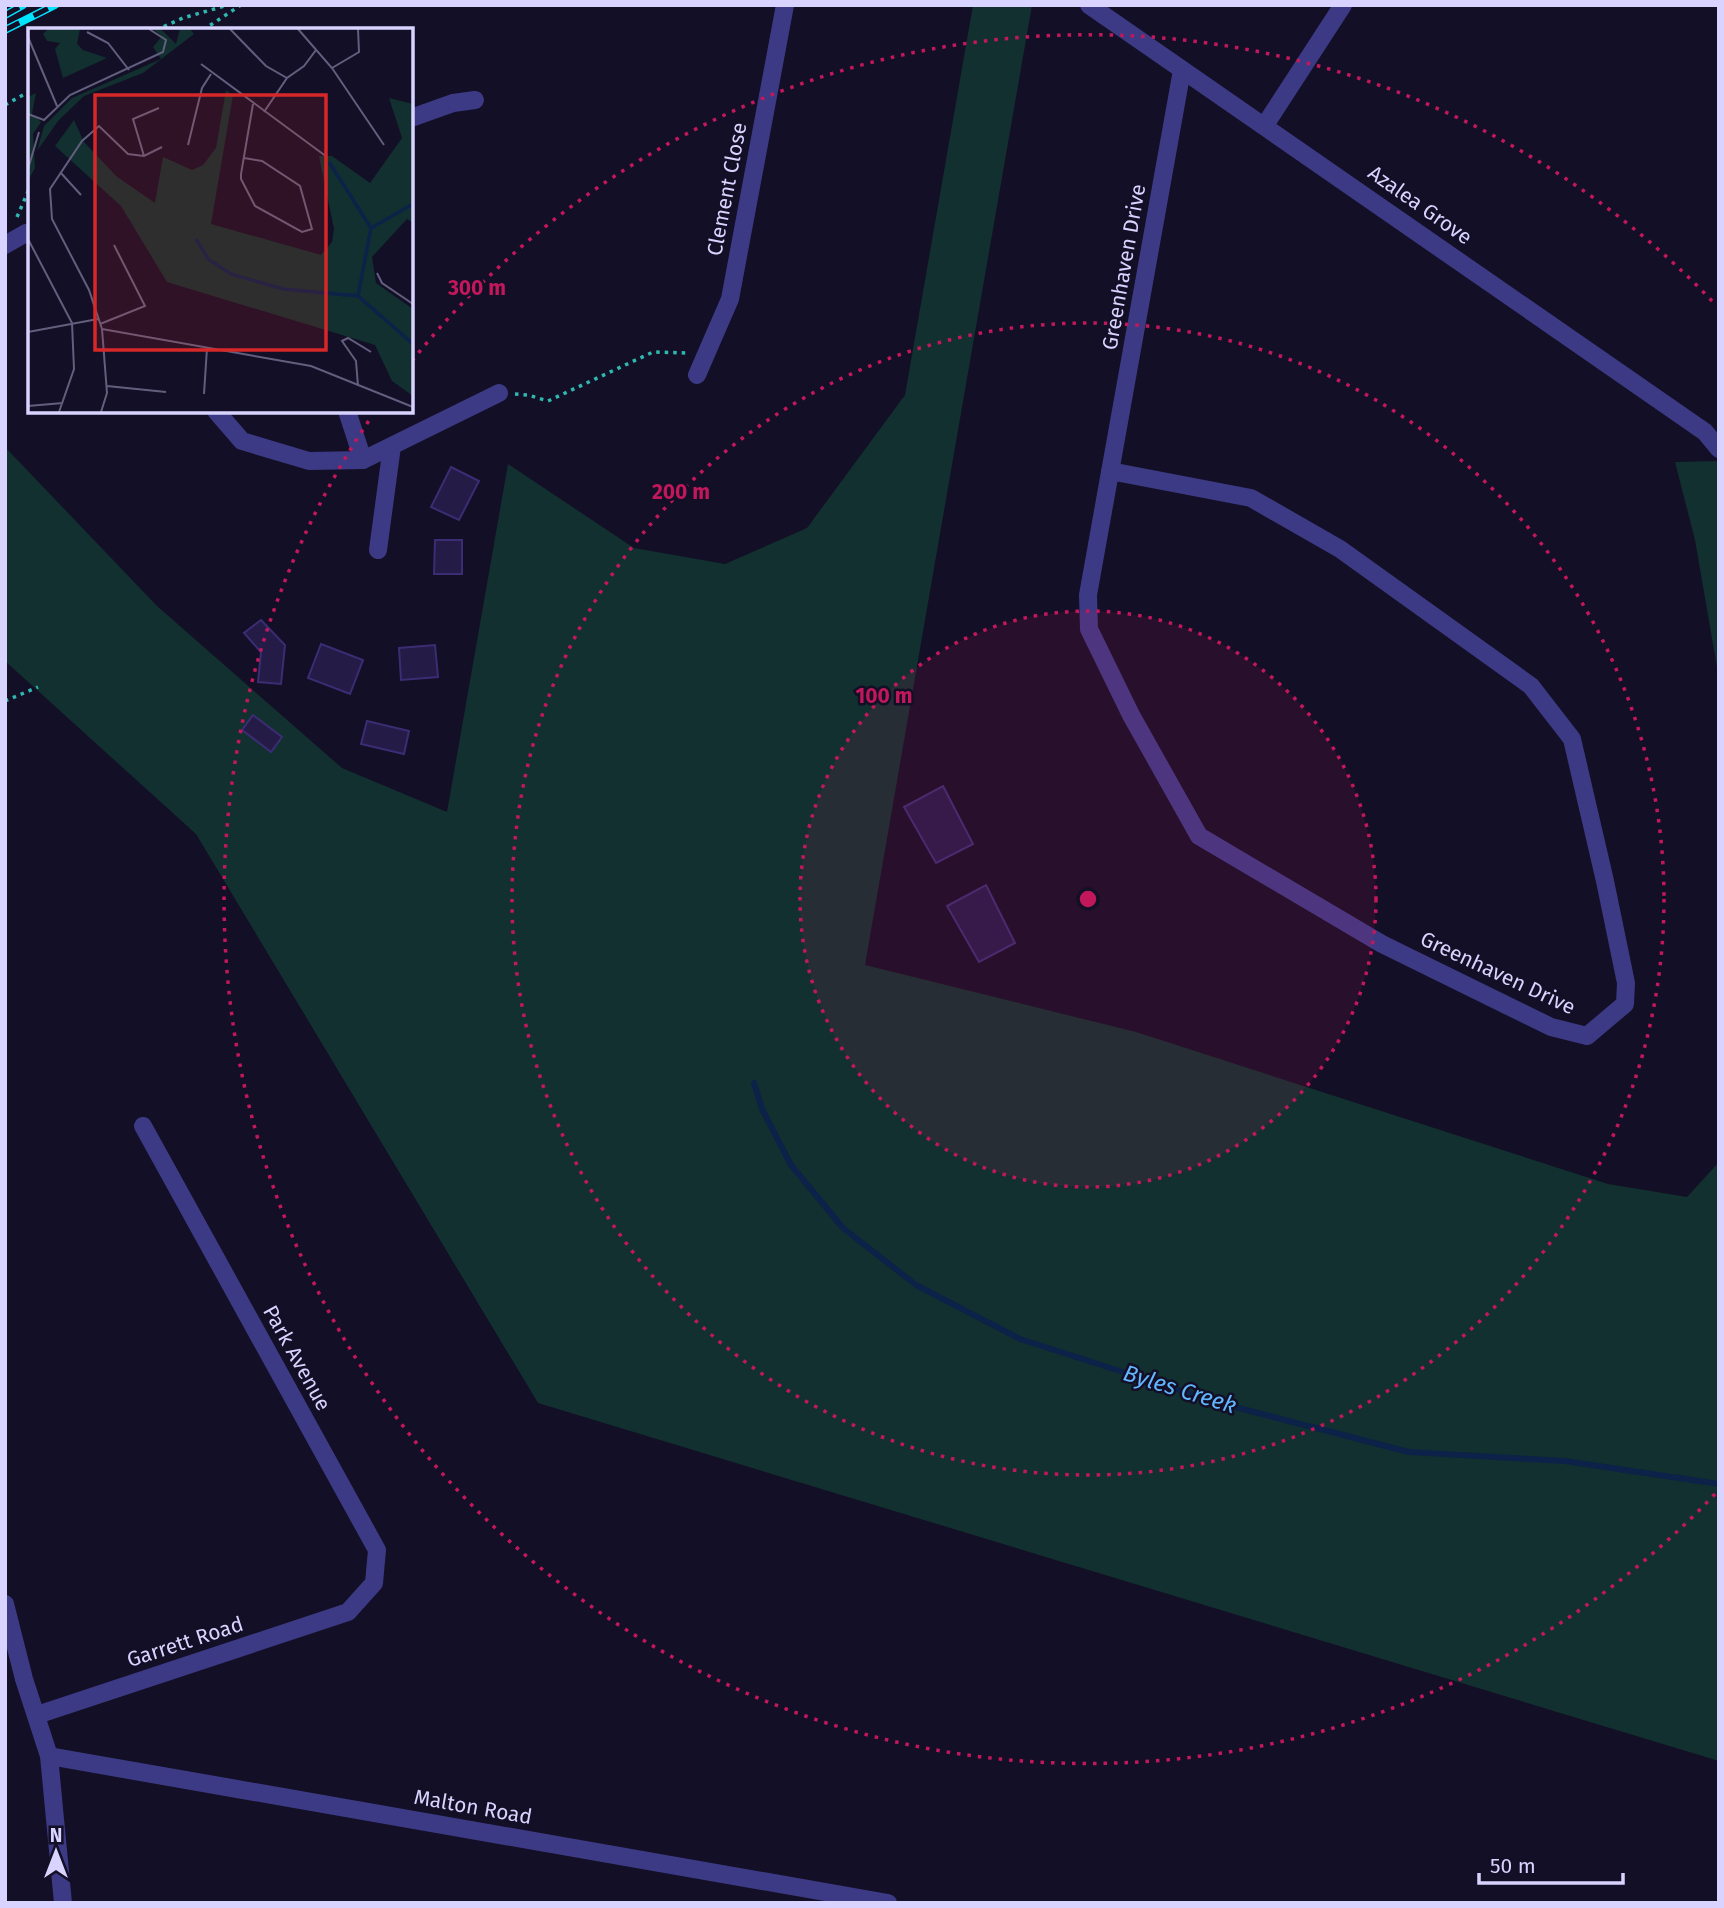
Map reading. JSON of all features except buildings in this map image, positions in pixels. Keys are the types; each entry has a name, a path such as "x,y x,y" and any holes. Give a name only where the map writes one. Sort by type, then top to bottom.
{"street":[{"name":"Clement Close","path":"697,375 730,299 785,5"},
{"name":"Azalea Grove","path":"1089,5 1704,432 1719,449"},
{"path":"1265,125 1343,5"},
{"name":"Greenhaven Drive","path":"1111,471 1251,498 1340,549 1531,686 1572,739 1621,957 1626,983 1625,1004 1587,1036 1551,1027 1382,944 1199,836 1131,715 1089,629 1088,595 1182,70"},
{"path":"413,117 453,103 475,100"},
{"path":"5,245 28,233"},
{"path":"218,413 242,441 309,461 363,460 499,393"},
{"path":"348,413 363,460"},
{"path":"378,550 392,446"},
{"name":"Park Avenue","path":"143,1126 377,1550 374,1583 348,1612"},
{"path":"5,1604 24,1679 50,1756 63,1903"},
{"name":"Garrett Road","path":"37,1715 348,1612"},
{"path":"5,1683 24,1679"},
{"name":"Malton Road","path":"50,1756 839,1898 888,1903"}],"path":[{"path":"160,28 183,18 228,5"},
{"path":"206,28 241,5"},
{"path":"5,105 28,92"},
{"path":"499,393 528,395 548,401 653,352 706,353"},
{"path":"5,701 38,687"}],"green space":[{"path":"973,5 1032,5 865,965 1136,1032 1608,1184 1687,1197 1719,1162 1719,1761 538,1403 196,834 5,661 5,447 157,606 342,768 447,812 508,464 634,548 725,564 807,528 905,395"},
{"path":"1719,461 1719,679 1695,540 1675,462"}],"waterway":[{"name":"Byles Creek","path":"754,1083 762,1109 791,1165 843,1228 916,1285 1020,1339 1223,1404 1409,1452 1565,1461 1719,1484"}],"railway":[{"path":"5,15 23,5"},
{"path":"5,30 55,5"}]}
